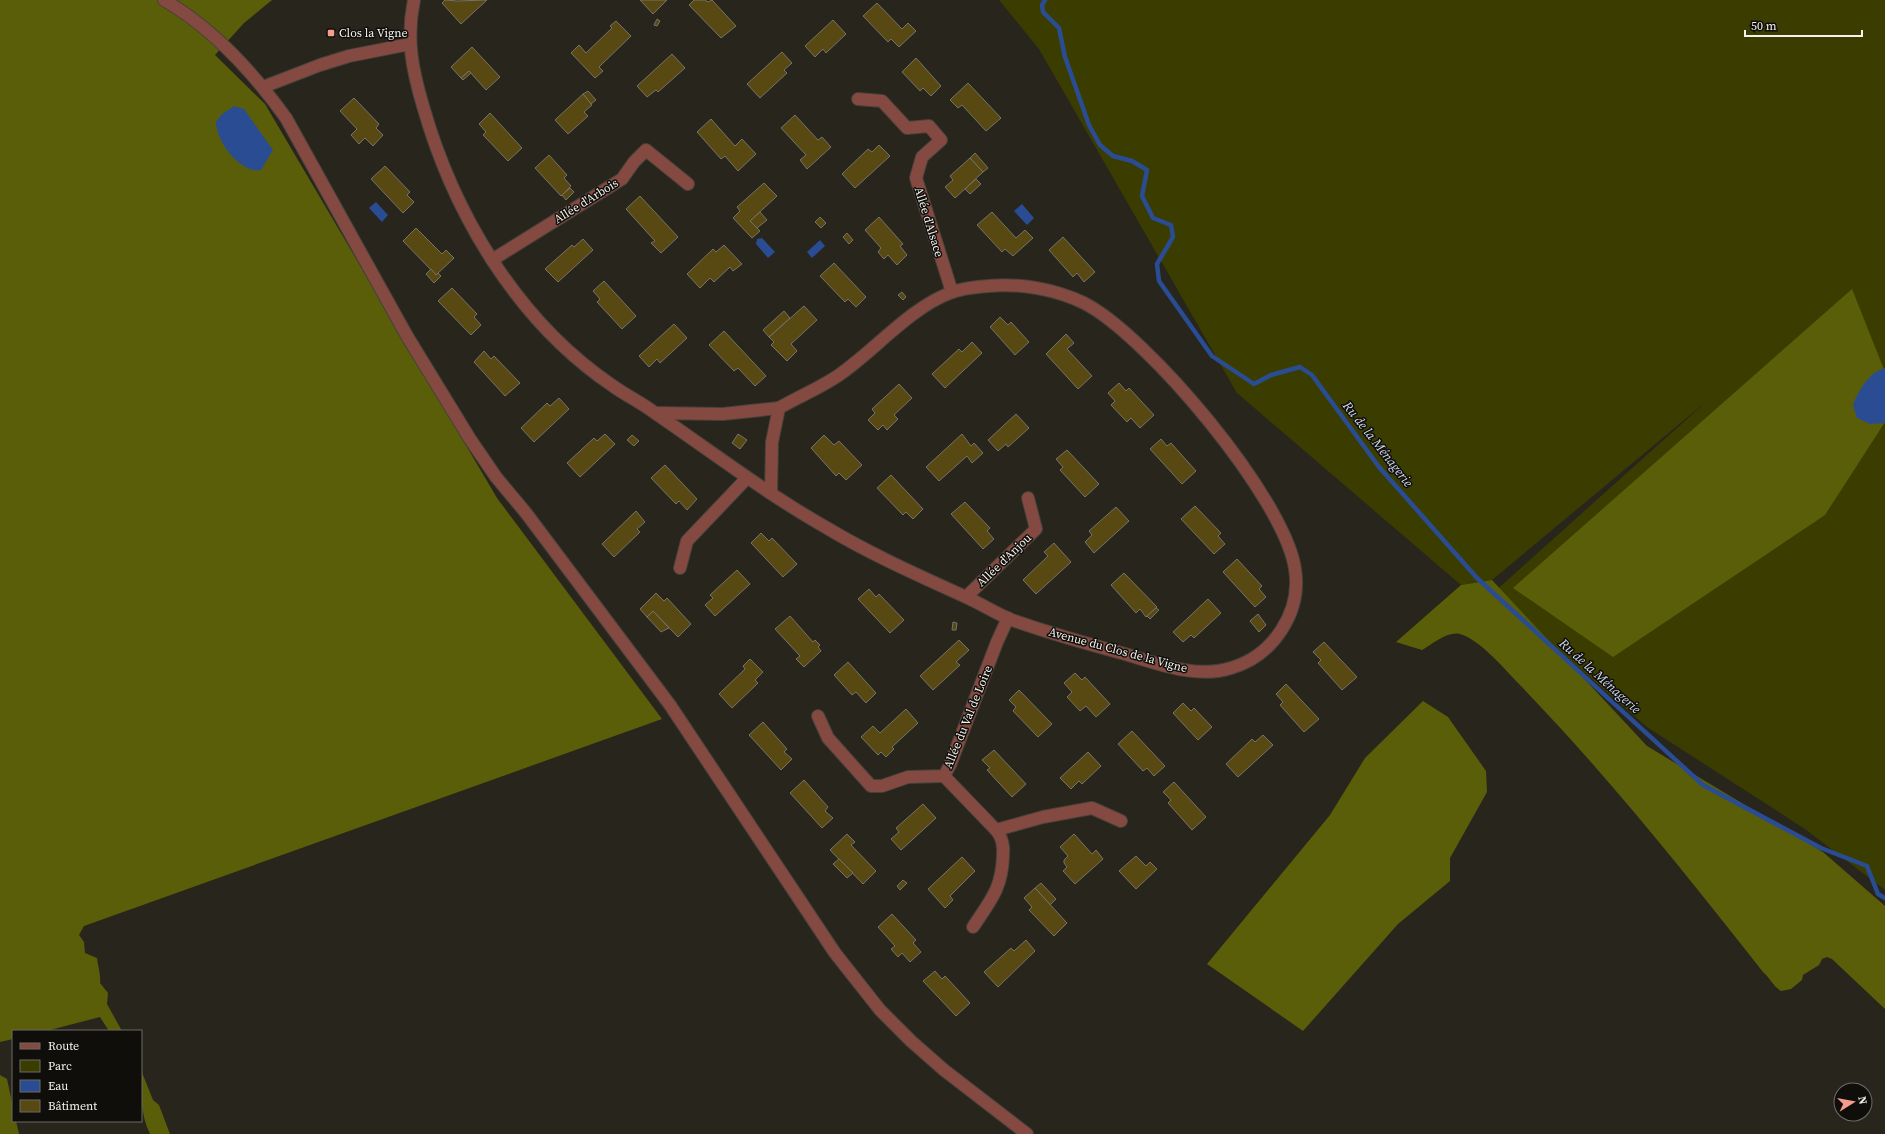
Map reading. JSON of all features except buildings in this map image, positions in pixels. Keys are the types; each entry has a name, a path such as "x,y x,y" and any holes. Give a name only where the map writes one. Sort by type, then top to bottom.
{"street":[{"path":"164,0 194,20 229,50 264,86 286,118 403,329 470,439 496,477 535,525 670,704 835,953 880,1010 911,1041 944,1070 1027,1134"},
{"name":"Avenue du Clos de la Vigne","path":"414,0 409,23 410,44 417,86 444,170 476,233 512,289 541,324 566,348 608,383 656,413 747,478 804,515 870,552 1008,618 1092,645 1178,669 1208,672 1237,667 1261,652 1280,632 1293,607 1296,572 1284,535 1238,458 1201,412 1164,371 1134,341 1088,305 1032,286 992,285 952,292 929,304 838,375 779,408 723,414 656,413"},
{"path":"264,86 349,56 410,44"},
{"name":"Allée d'Alsace","path":"858,99 882,102 907,128 929,126 941,140 922,157 916,178 952,292"},
{"name":"Allée d'Arbois","path":"492,260 622,179 634,162 646,150 688,184"},
{"path":"770,492 772,442 779,408"},
{"path":"680,568 687,540 747,478"},
{"name":"Allée d'Anjou","path":"966,597 1036,529 1028,498"},
{"name":"Allée du Val de Loire","path":"818,716 828,738 871,786 882,786 908,777 944,776 950,765 997,642 1008,618"},
{"path":"944,776 1002,838 1001,879 995,892 973,927"},
{"path":"996,830 1043,817 1092,808 1121,821"}],"green space":[{"path":"999,0 1885,0 1885,890 1805,829 1647,727 1493,593 1707,401 1492,580 1461,585 1237,393 1039,49"}],"shaded area":[{"path":"0,0 272,0 244,23 215,55 265,104 497,498 662,719 84,926 79,935 84,942 85,953 97,958 100,983 108,993 107,1004 121,1030 108,1030 100,1017 50,1030 12,1030 12,1039 0,1042"},
{"path":"1852,289 1885,372 1885,422 1825,515 1613,657 1513,588"},
{"path":"1492,580 1647,746 1823,852 1885,906 1885,1009 1832,959 1827,957 1822,959 1819,965 1803,975 1802,980 1791,989 1781,991 1778,989 1705,898 1584,754 1500,664 1484,649 1468,637 1460,634 1450,634 1445,636 1422,650 1396,642 1461,585"},
{"path":"1423,701 1448,717 1486,771 1487,792 1450,858 1450,881 1398,924 1303,1031 1207,964 1330,815 1365,758"},
{"path":"142,1072 153,1100 159,1105 170,1134 150,1134 144,1119"},
{"path":"0,1075 7,1079 12,1102 12,1122 16,1122 19,1134 0,1134"}],"water":[{"path":"234,106 244,109 273,150 261,170 253,170 238,162 225,147 220,138 216,122 221,115"},
{"path":"376,202 388,215 382,222 369,208"},
{"path":"1022,204 1034,218 1027,225 1014,211"},
{"path":"762,238 775,252 768,258 756,244 757,239"},
{"path":"820,240 825,246 812,258 807,252"},
{"path":"1885,368 1885,423 1870,424 1857,418 1853,405 1861,388 1869,378 1879,370"}],"waterway":[{"name":"Ru de la Ménagerie","path":"1045,0 1042,5 1043,12 1059,28 1065,57 1089,125 1100,145 1113,156 1132,161 1147,170 1142,196 1153,218 1171,225 1173,237 1157,264 1159,281 1212,356 1254,384 1271,375 1300,367 1312,375 1379,467 1477,578 1703,785 1821,848 1867,866 1878,894 1885,898"}],"place":[{"name":"Clos la Vigne","path":"331,33"}]}
